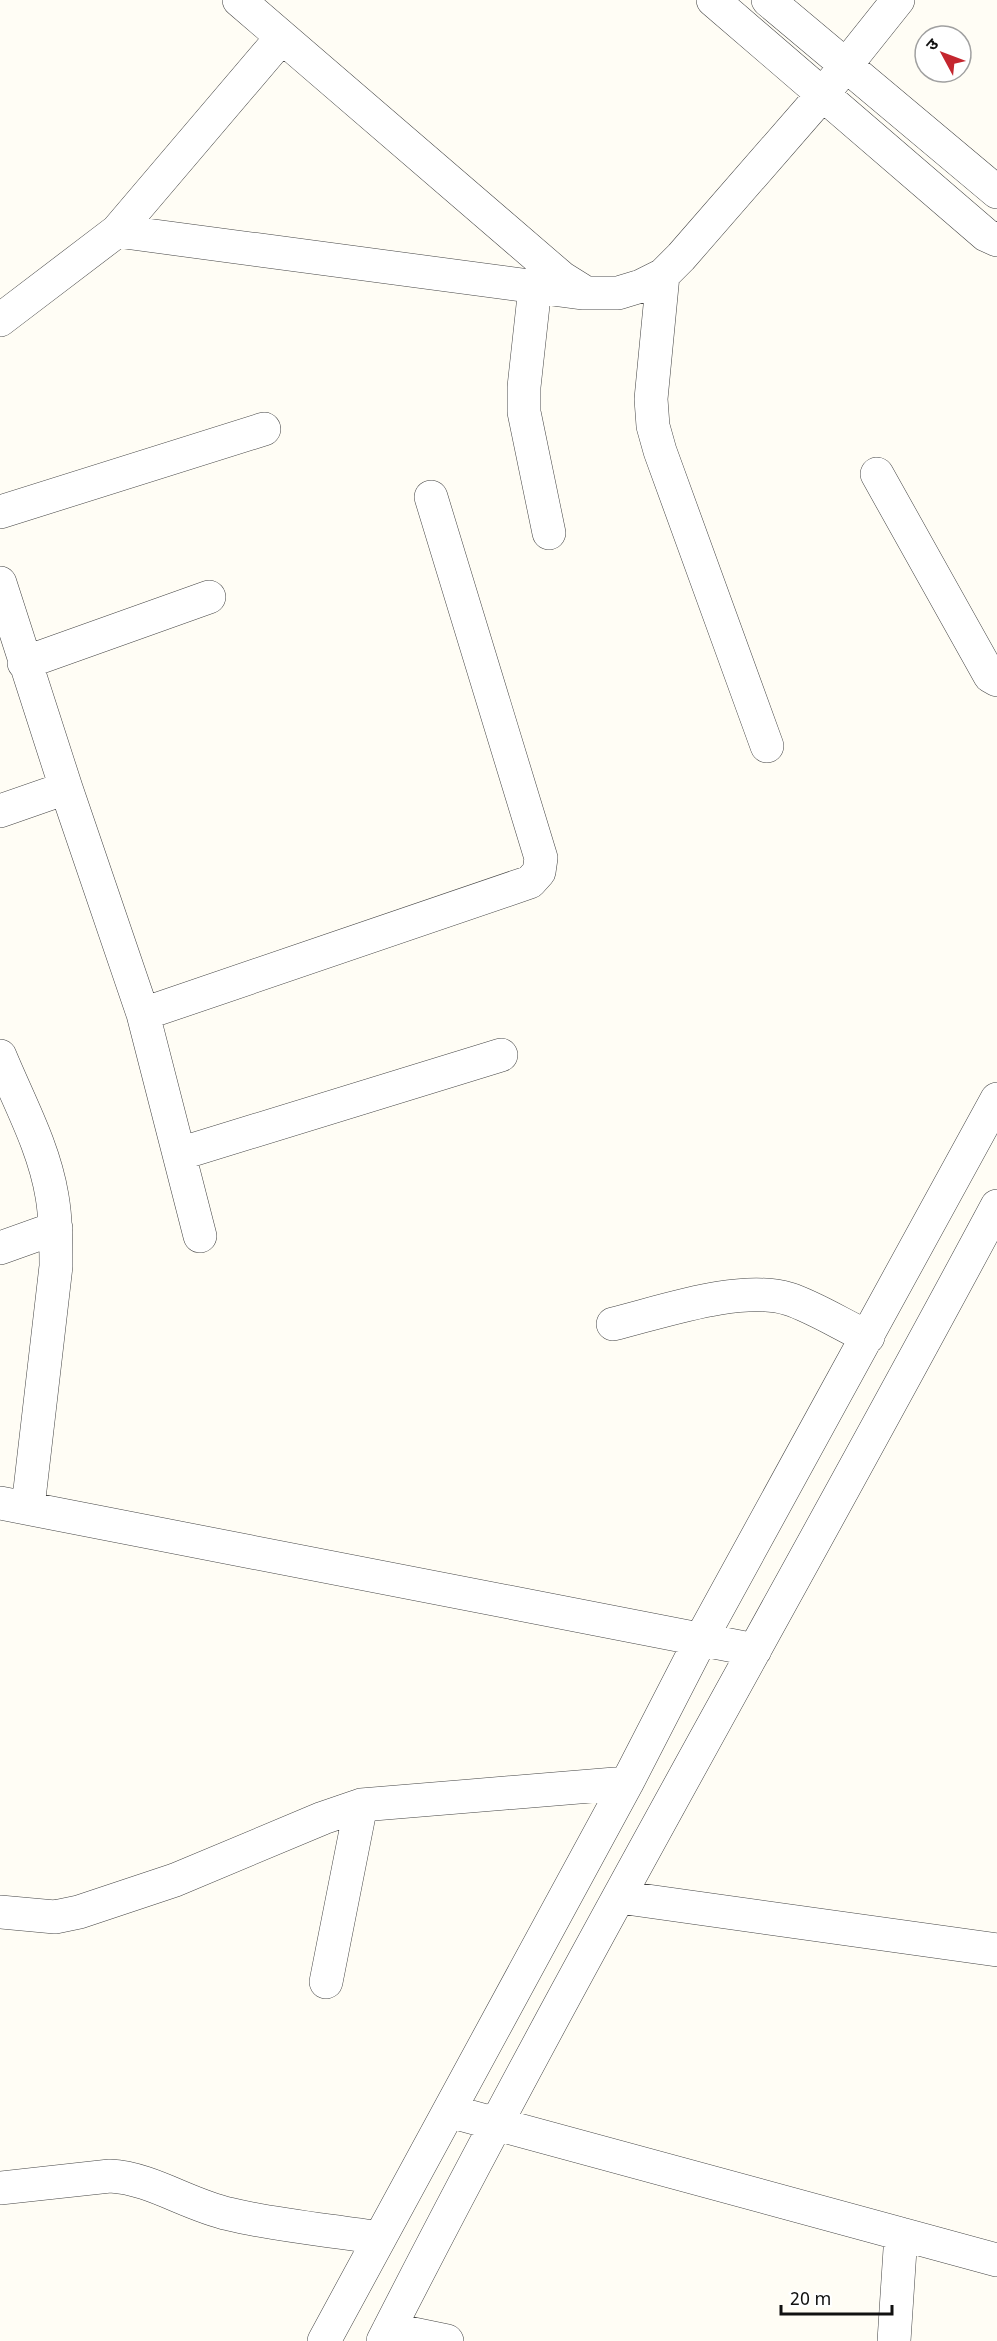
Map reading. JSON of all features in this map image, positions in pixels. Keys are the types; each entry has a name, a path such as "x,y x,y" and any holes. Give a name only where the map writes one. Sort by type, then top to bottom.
{"street":[{"path":"238,0 562,278 586,293"},
{"path":"712,0 986,235 997,240"},
{"path":"768,0 997,192"},
{"path":"117,231 535,287 586,293 618,293 641,286 663,274 681,257 823,94 898,0"},
{"path":"0,320 117,231 282,37"},
{"path":"663,274 651,399 653,426 767,746"},
{"path":"535,287 524,387 524,412 549,533"},
{"path":"0,512 264,429"},
{"path":"877,474 990,676 997,680"},
{"path":"143,1014 530,882 539,872 541,858 431,497"},
{"path":"0,583 14,652 66,788 143,1014 200,1236"},
{"path":"14,652 209,597"},
{"path":"0,811 66,788"},
{"path":"179,1154 501,1055"},
{"path":"0,1056 10,1106 43,1158 52,1196 56,1228 56,1266 14,1505 755,1650"},
{"path":"324,2341 627,1783 701,1639 997,1099"},
{"path":"447,2341 386,2335 495,2124 997,1206"},
{"path":"0,1248 56,1228"},
{"path":"613,1324 735,1295 762,1294 790,1299 868,1337"},
{"path":"0,1912 55,1917 79,1912 175,1880 323,1818 361,1805 627,1783"},
{"path":"326,1982 361,1805"},
{"path":"620,1897 997,1950"},
{"path":"449,2111 997,2260"},
{"path":"0,2188 110,2176 126,2177 193,2204 229,2214 380,2238"},
{"path":"894,2341 901,2234"}]}
